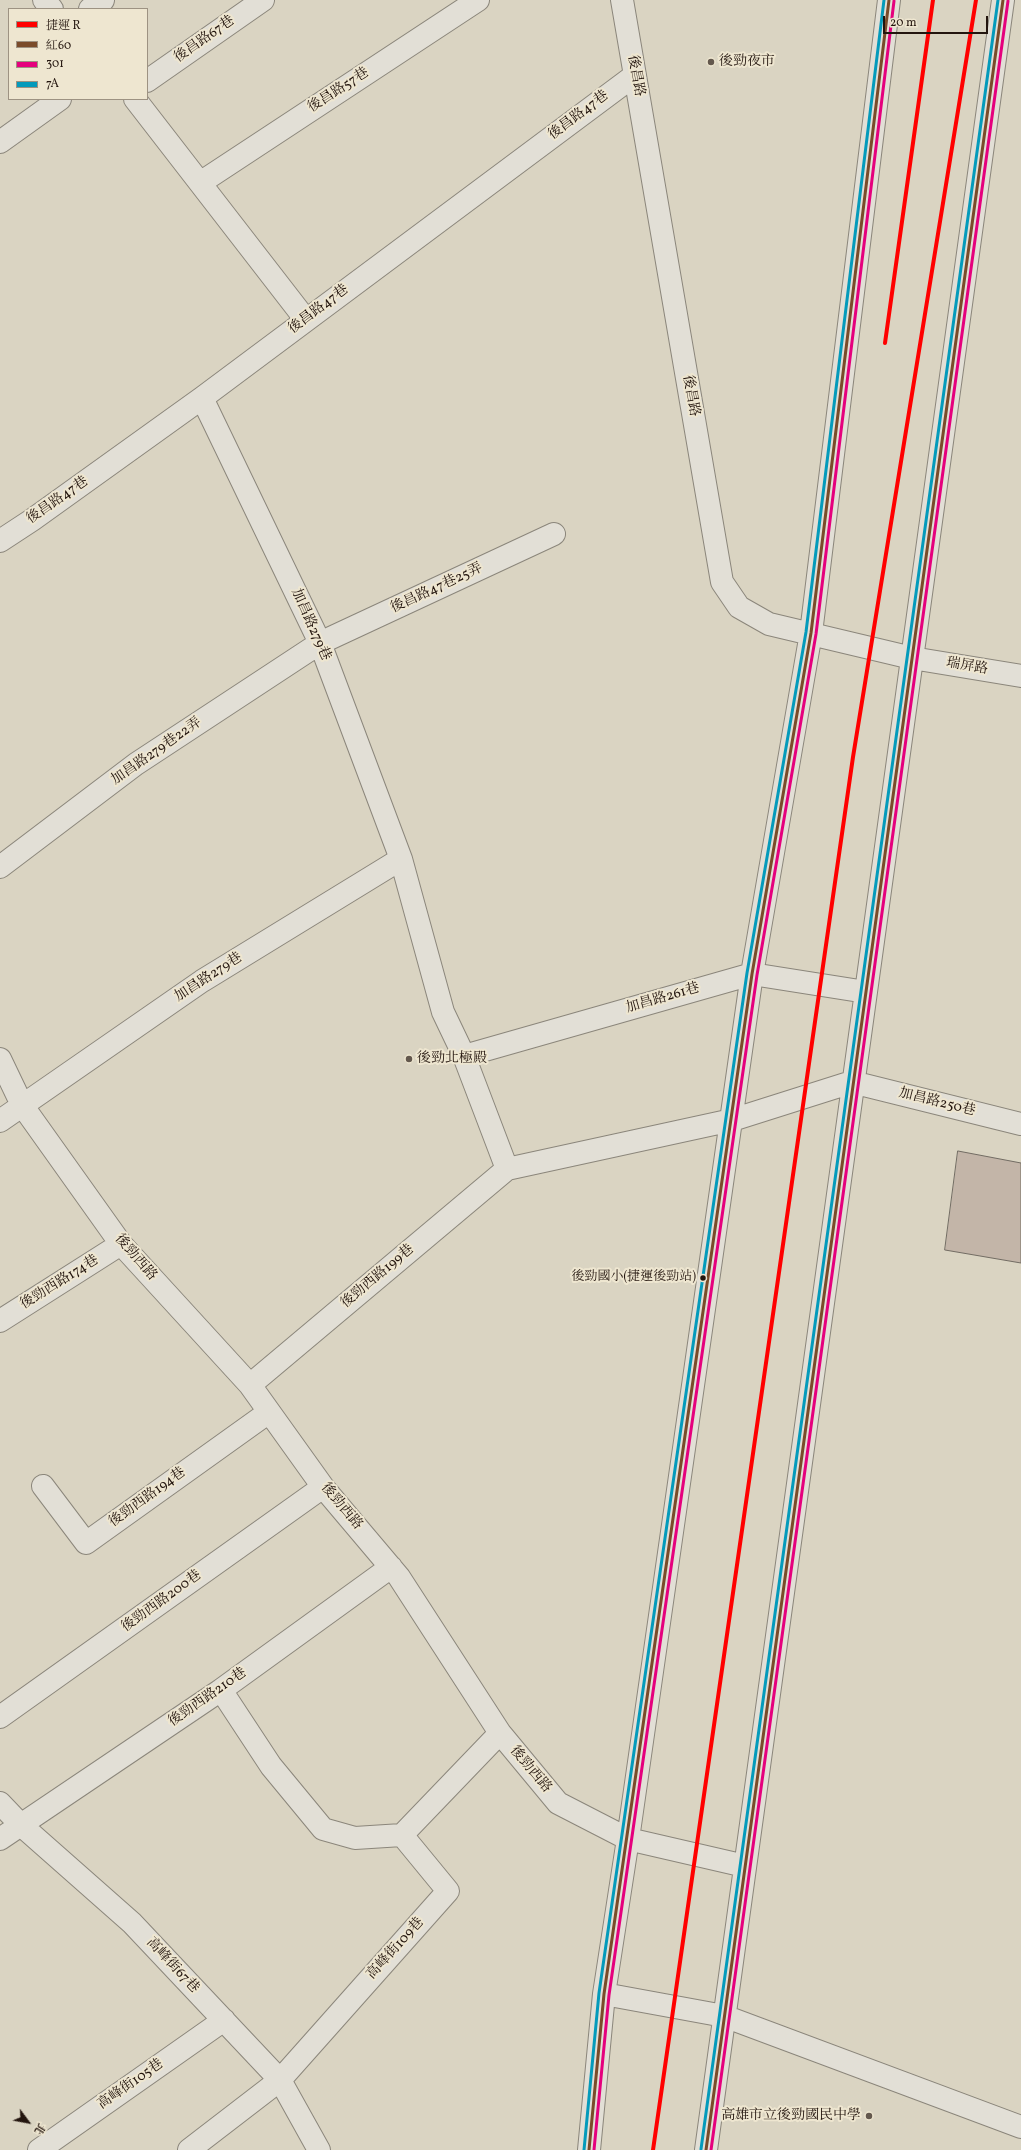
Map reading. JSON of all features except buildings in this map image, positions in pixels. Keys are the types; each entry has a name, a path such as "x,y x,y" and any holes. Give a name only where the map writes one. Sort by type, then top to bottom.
{"street":[{"path":"44,0 51,8"},
{"path":"91,8 102,0"},
{"name":"後昌路67巷","path":"148,80 263,0"},
{"name":"後昌路57巷","path":"200,182 478,0"},
{"name":"後昌路","path":"622,0 722,582 739,607 769,624 912,658"},
{"path":"589,2150 604,1994 628,1839 752,974 811,633 889,0"},
{"path":"706,2150 852,1082 866,992 1003,0"},
{"name":"後昌路47巷","path":"0,541 32,520 202,398 635,74"},
{"path":"0,142 59,100"},
{"path":"136,100 306,320"},
{"name":"加昌路279巷","path":"202,398 320,643 401,859 443,1012 464,1056 507,1170"},
{"name":"後昌路47巷25弄","path":"320,643 554,534"},
{"name":"加昌路279巷22弄","path":"0,867 136,764 320,643"},
{"name":"瑞屏路","path":"912,658 1021,676"},
{"name":"加昌路279巷","path":"0,1121 202,981 401,859"},
{"name":"加昌路261巷","path":"464,1056 752,974 866,992"},
{"name":"後勁西路","path":"0,1059 22,1105 121,1244 250,1385 323,1487 391,1567 500,1733 558,1803 628,1839 745,1866"},
{"path":"507,1170 732,1120 852,1082"},
{"name":"加昌路250巷","path":"852,1082 1021,1124"},
{"name":"後勁西路199巷","path":"250,1385 507,1170"},
{"name":"後勁西路174巷","path":"0,1321 121,1244"},
{"name":"後勁西路194巷","path":"42,1486 86,1543 269,1412"},
{"name":"後勁西路200巷","path":"0,1718 323,1487"},
{"name":"後勁西路210巷","path":"0,1839 221,1690 391,1567"},
{"path":"221,1690 271,1766 323,1829 355,1838 402,1834 500,1733"},
{"name":"高峰街67巷","path":"0,1803 21,1825 132,1923 280,2080 319,2150"},
{"name":"高峰街109巷","path":"188,2150 280,2080 448,1891 402,1834"},
{"path":"604,1994 724,2016 1021,2127"},
{"name":"高峰街105巷","path":"39,2150 224,2020"}],"metro line":[{"name":"R","path":"885,343 933,0"},
{"name":"R","path":"653,2150 853,757 976,0"}],"transit line":[{"name":"7A","path":"584,2150 599,1993 747,973 806,632 884,0"},
{"name":"紅60","path":"589,2150 604,1994 752,974 811,633 889,0"},
{"name":"7A","path":"701,2149 998,0"},
{"name":"紅60","path":"706,2150 1003,0"},
{"name":"301","path":"594,2150 609,1995 757,975 816,634 894,1"},
{"name":"301","path":"711,2150 1008,1"}],"place":[{"name":"後勁夜市","path":"711,62"},
{"name":"後勁北極殿","path":"409,1059"},
{"name":"後勁國小(捷運後勁站)","path":"703,1278"},
{"name":"高雄市立後勁國民中學","path":"869,2116"}]}
